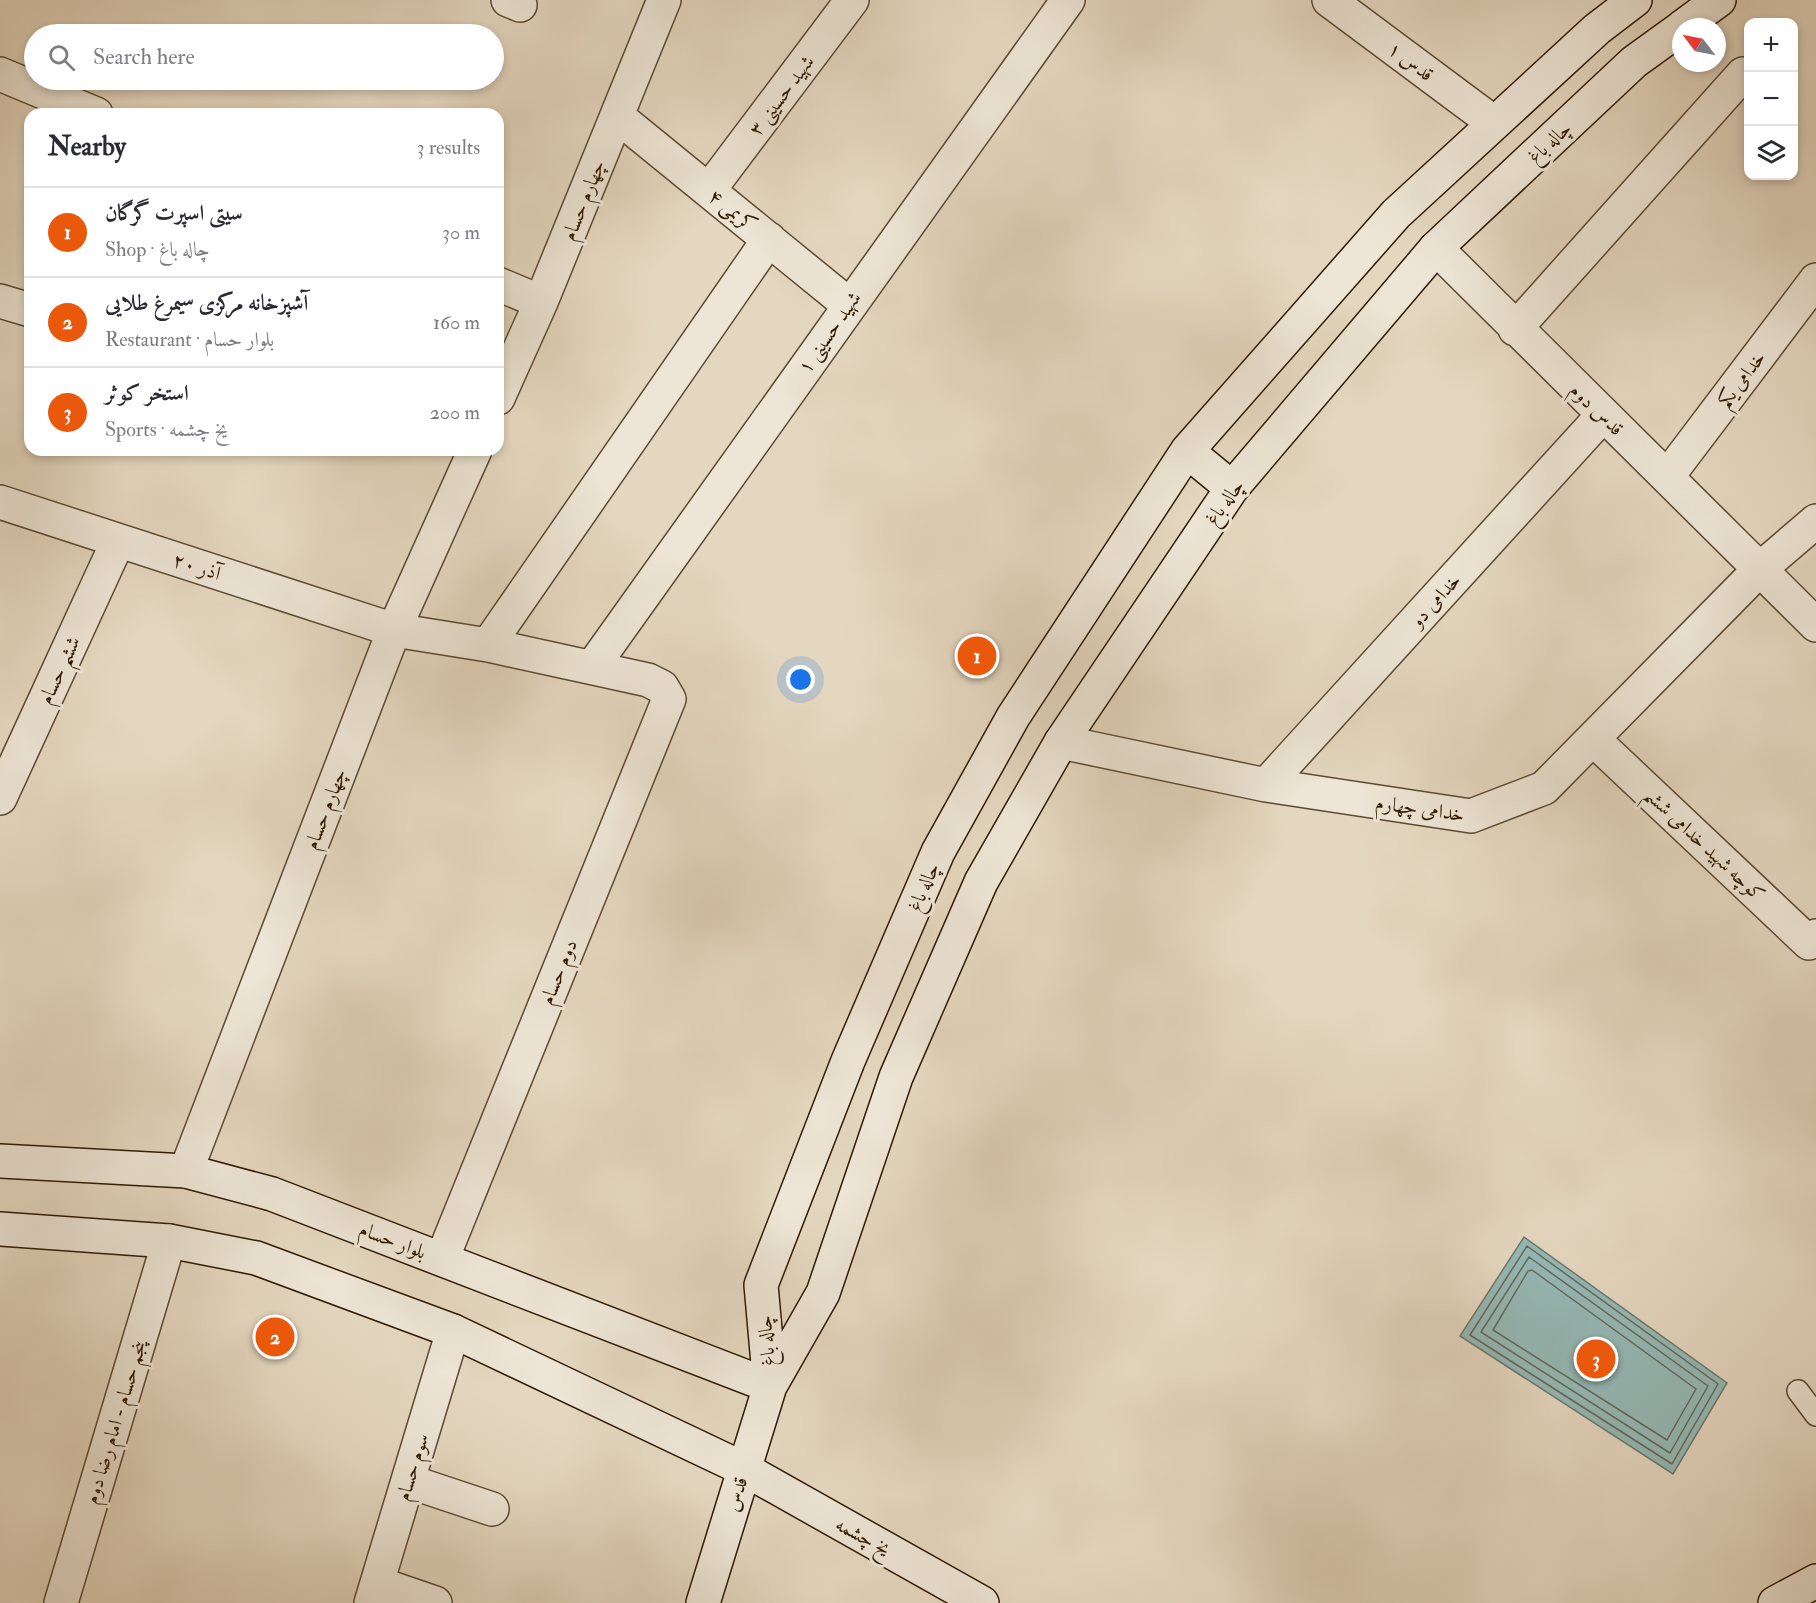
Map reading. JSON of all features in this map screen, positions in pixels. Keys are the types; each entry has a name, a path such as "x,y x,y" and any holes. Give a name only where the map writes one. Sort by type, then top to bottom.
{"street":[{"name":"چهارم حسام","path":"504,385 541,302 664,0"},
{"name":"۳ شهید حسینی","path":"709,190 852,0"},
{"name":"۱ شهید حسینی","path":"593,666 1068,0"},
{"name":"قدس ۱","path":"1329,0 1494,123"},
{"name":"چاله باغ","path":"770,1386 761,1285 848,1061 938,852 1013,717 1187,451 1396,214 1597,29 1635,0"},
{"name":"چاله باغ","path":"1694,18 1719,0"},
{"name":"چاله باغ","path":"770,1386 823,1293 896,1077 981,882 1061,742 1232,488 1436,248 1634,62 1672,34"},
{"path":"0,74 24,84"},
{"path":"1515,329 1743,74"},
{"path":"38,90 82,108"},
{"name":"کریمی ۴","path":"617,116 849,305"},
{"path":"488,645 768,239"},
{"name":"قدس دوم","path":"1436,248 1515,329 1816,625"},
{"name":"خدامی یکم","path":"1667,477 1816,280"},
{"path":"504,287 541,302"},
{"path":"0,301 24,308"},
{"name":"خدامی دو","path":"1266,784 1603,414"},
{"path":"1187,451 1232,488"},
{"name":"چهارم حسام","path":"186,1171 394,630 472,456"},
{"name":"۲۰ آذر","path":"0,502 394,630 488,645 593,666 648,680 662,687"},
{"name":"خدامی چهارم","path":"1061,742 1266,784 1471,816 1544,788 1760,569 1816,521"},
{"name":"ششم حسام","path":"0,798 118,541"},
{"name":"دوم حسام","path":"442,1259 669,699 662,687"},
{"name":"کوچه شهید خدامی ششم","path":"1593,738 1809,943 1816,936"},
{"name":"بلوار حسام","path":"0,1161 186,1171 272,1194 770,1386"},
{"path":"0,1229 169,1240 256,1258 453,1331 744,1468"},
{"name":"پنجم حسام - امام رضا دوم","path":"62,1603 169,1240"},
{"name":"سوم حسام","path":"374,1593 453,1331"},
{"name":"قدس","path":"703,1603 770,1386"},
{"name":"یخ چشمه","path":"744,1468 982,1603"},
{"path":"408,1481 492,1509"},
{"path":"1775,1603 1816,1581"},
{"path":"374,1593 435,1603"}],"lane":[{"path":"1798,1391 1816,1415"}],"water":[{"path":"1524,1237 1727,1383 1673,1474 1460,1336"}],"place":[{"name":"سیتی اسپرت گرگان","path":"977,656"},
{"name":"آشپزخانه مرکزی سیمرغ طلایی","path":"275,1337"},
{"name":"استخر کوثر","path":"1596,1359"}]}
